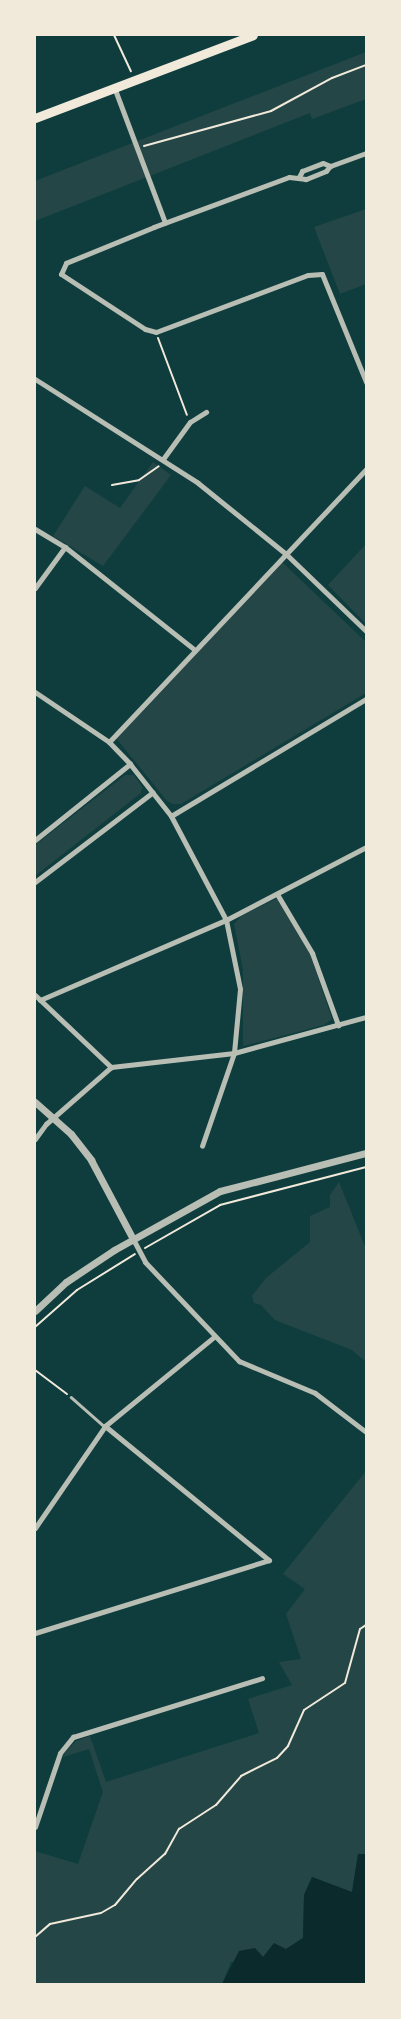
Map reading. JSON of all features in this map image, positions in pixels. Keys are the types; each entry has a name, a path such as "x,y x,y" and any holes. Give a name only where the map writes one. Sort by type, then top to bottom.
{"main road":[{"path":"35,118 253,35"}],"street":[{"path":"114,87 164,223"},
{"path":"366,153 330,166 306,179 290,177 164,223 66,263 61,274 145,328 156,332 308,275 322,274 366,382"},
{"path":"298,177 302,171 323,163 330,166"},
{"path":"35,379 162,462 286,554 366,631"},
{"path":"162,462 190,422 206,412"},
{"path":"110,742 366,469"},
{"path":"35,529 65,547 195,650"},
{"path":"35,588 65,547"},
{"path":"35,692 110,742 130,764 171,816 226,920 240,989 234,1053 202,1146"},
{"path":"171,816 366,699"},
{"path":"35,840 130,764"},
{"path":"35,882 153,792"},
{"path":"40,1000 226,920 366,847"},
{"path":"277,894 312,953 338,1025"},
{"path":"35,995 111,1067"},
{"path":"35,1139 54,1118 111,1067 234,1053 366,1017"},
{"path":"35,1102 54,1118 91,1160 138,1252 245,1367 315,1393 366,1432"},
{"path":"35,1311 66,1282 133,1239 220,1191 366,1153"},
{"path":"35,1528 105,1426 215,1336"},
{"path":"35,1633 269,1560 105,1426"},
{"path":"35,1827 60,1753 73,1737 262,1678"}],"lane":[{"path":"70,1397 105,1426"}],"path":[{"path":"114,35 131,72"},
{"path":"138,149 271,111 332,78 366,65"},
{"path":"156,332 190,422"},
{"path":"112,485 139,480 162,462"},
{"path":"35,1327 77,1290 220,1205 366,1167"},
{"path":"35,1370 70,1397"},
{"path":"35,1937 50,1924 101,1913 115,1905 137,1878 165,1854 179,1828 216,1805 241,1776 277,1758 288,1746 304,1710 345,1683 360,1629 366,1625"}],"shaded area":[{"path":"366,52 366,99 312,119 310,113 35,221 35,181"},
{"path":"366,209 366,284 340,294 314,227"},
{"path":"153,462 171,475 103,566 53,536 85,486 120,508"},
{"path":"366,544 366,624 328,585"},
{"path":"282,562 366,642 366,693 181,804 173,804 167,801 116,738"},
{"path":"125,775 134,775 142,787 141,793 35,876 35,845"},
{"path":"278,898 310,954 332,1019 324,1025 243,1046 243,969 234,924 241,916"},
{"path":"339,1182 366,1249 366,1362 352,1350 275,1320 261,1305 254,1303 252,1296 266,1278 310,1242 310,1216 330,1207 330,1195"},
{"path":"366,1471 366,1854 358,1854 352,1892 312,1877 304,1895 303,1938 286,1949 263,1957 231,1962 222,1984 35,1984 35,1851 78,1864 103,1792 89,1749 63,1757 67,1750 76,1741 90,1736 106,1782 259,1733 248,1699 292,1685 279,1662 301,1659 286,1614 305,1589 283,1574"},
{"path":"358,1854 366,1854 366,1984 222,1984 239,1951 255,1948 263,1957 274,1943 286,1949 303,1938 304,1895 312,1877 352,1892"}]}
